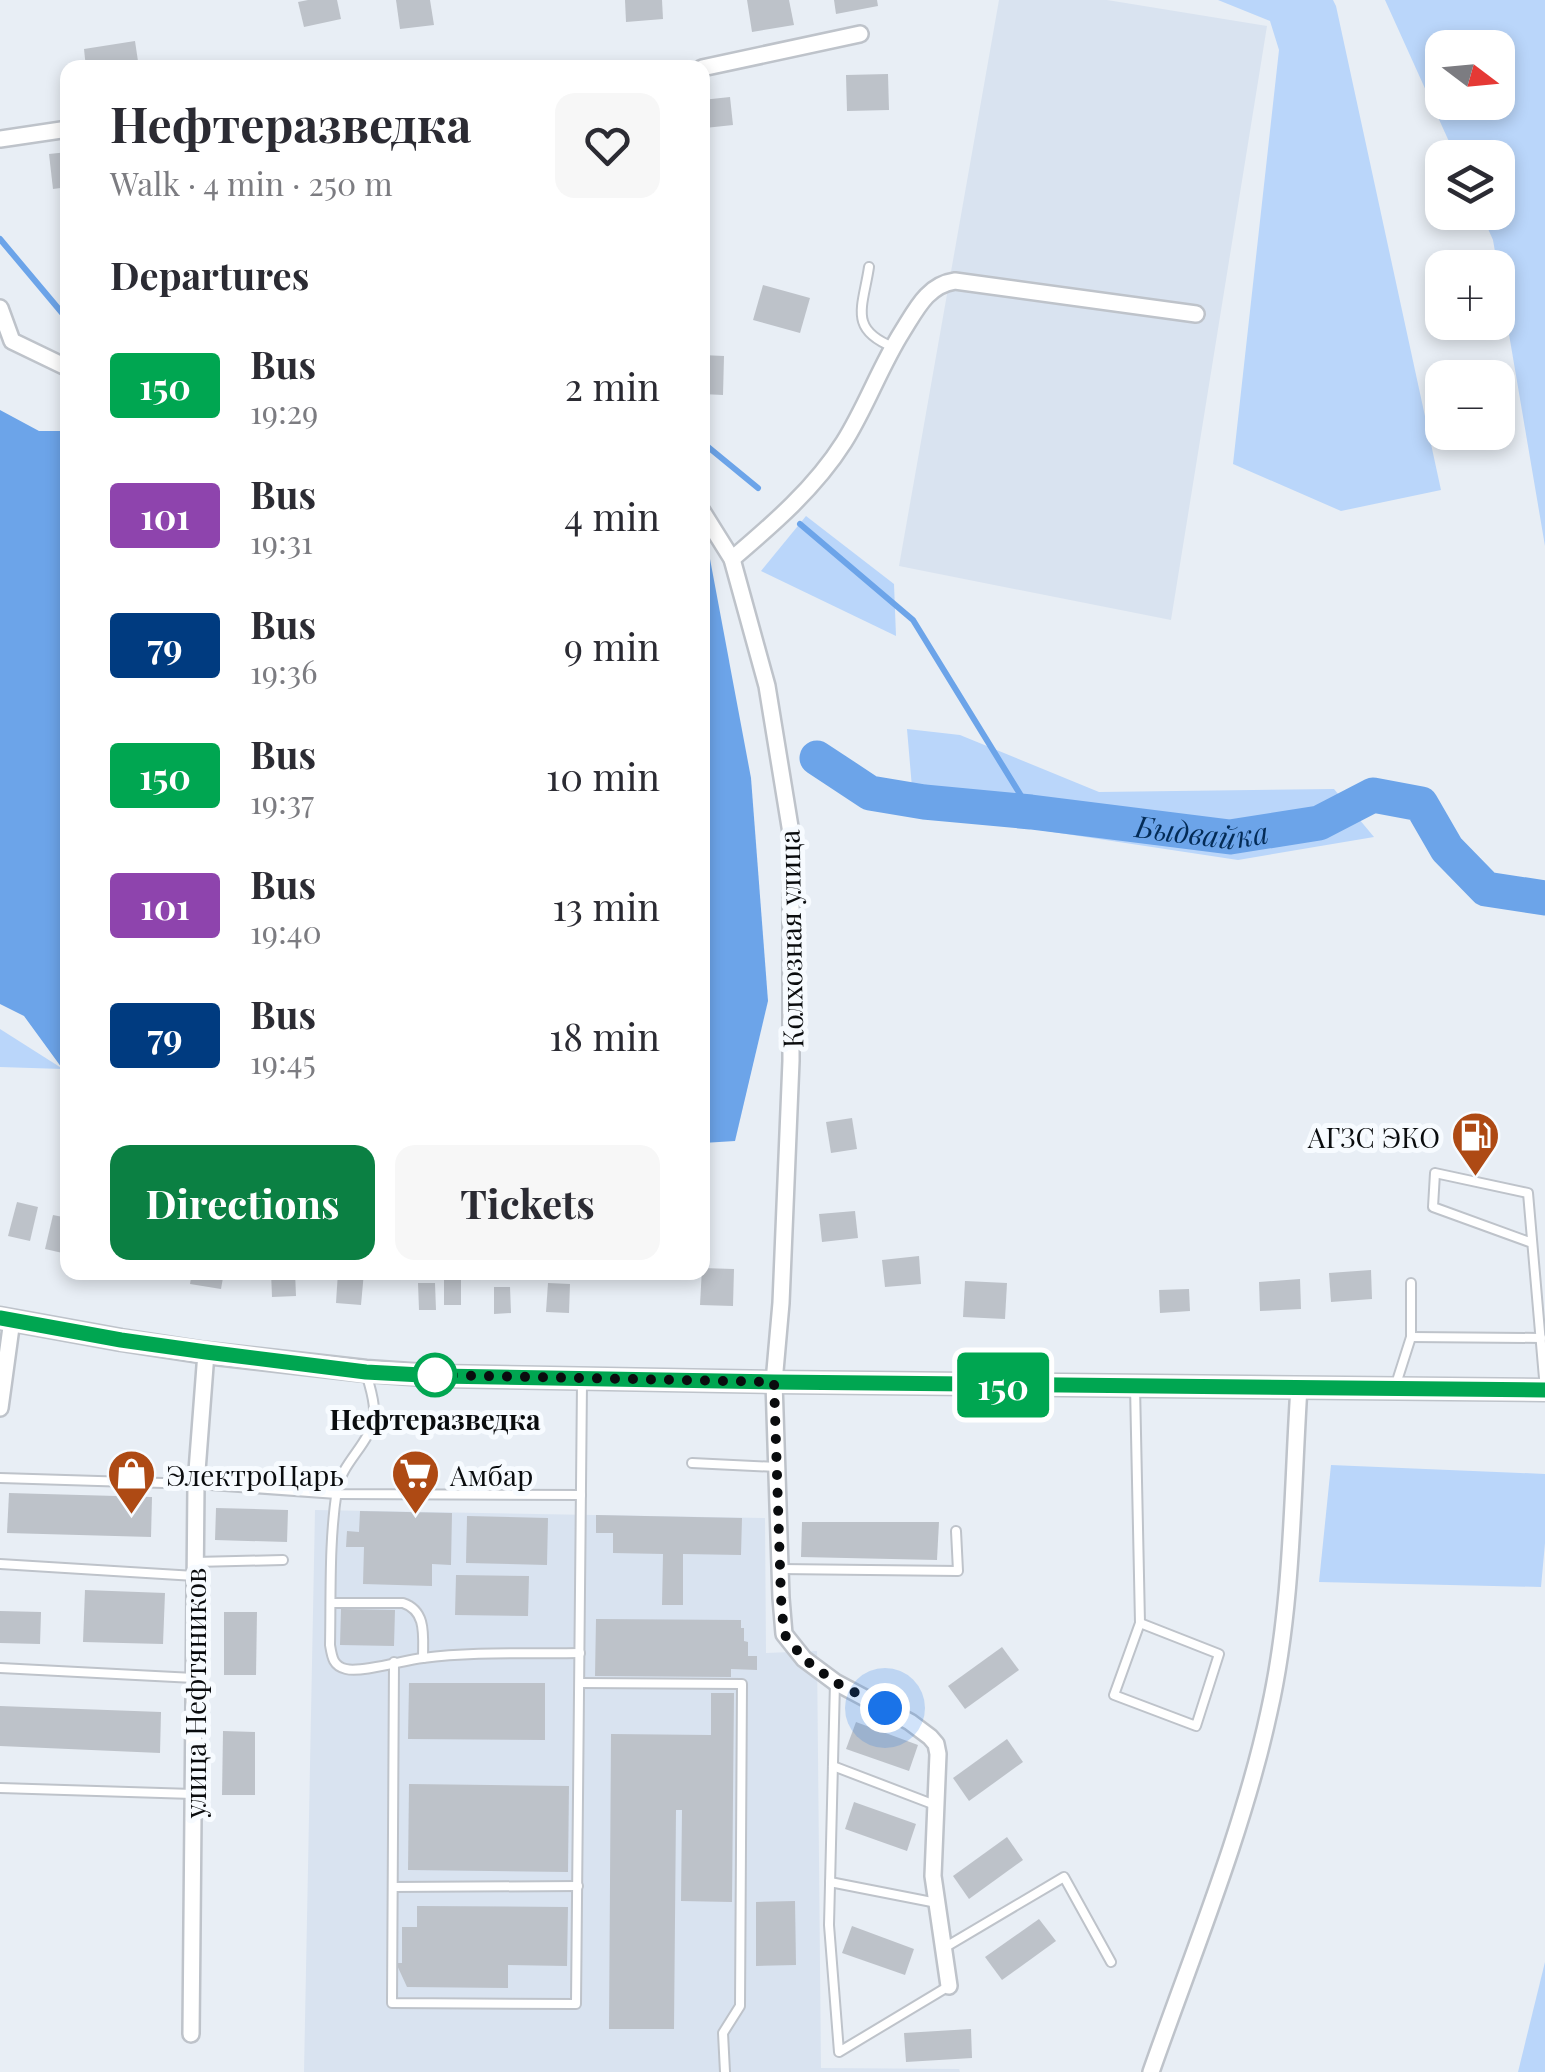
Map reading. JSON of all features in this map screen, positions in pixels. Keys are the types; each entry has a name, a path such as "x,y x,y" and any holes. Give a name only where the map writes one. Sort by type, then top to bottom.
{"main road":[{"path":"6,1319 206,1352 366,1372 440,1376 1545,1390"}],"street":[{"path":"710,66 860,34"},
{"path":"0,139 60,130"},
{"path":"732,558 806,492 834,457 919,304 945,282 1196,314"},
{"path":"0,308 6,340 60,364"},
{"name":"Колхозная улица","path":"710,524 732,558 766,686 791,832 791,1061 782,1303 774,1382 784,1634 804,1659 835,1682 930,1737 938,1754 935,1805"},
{"path":"0,1408 6,1319"},
{"name":"улица Нефтяников","path":"191,2034 196,1484 206,1352"},
{"path":"1151,2072 1242,1813 1270,1712 1284,1624 1298,1388"},
{"path":"935,1805 933,1876 950,1986"}],"lane":[{"path":"869,267 861,320 874,340 893,347"},
{"path":"1532,1243 1433,1206 1435,1172 1528,1193 1545,1390"},
{"path":"1394,1388 1411,1337 1411,1283"},
{"path":"1411,1337 1541,1338"},
{"path":"366,1372 374,1416 370,1430 344,1468 337,1494 332,1659 339,1667 352,1671 456,1655 580,1653"},
{"path":"394,1662 392,2003 576,2004 582,1378"},
{"path":"1135,1386 1140,1623 1114,1696 1196,1726 1218,1654 1140,1623"},
{"path":"692,1463 777,1466"},
{"path":"0,1478 196,1484 337,1494 582,1495"},
{"path":"780,1569 958,1571 956,1531"},
{"path":"0,1564 195,1569 283,1560"},
{"path":"331,1603 413,1606 419,1613 423,1658"},
{"path":"0,1668 194,1678"},
{"path":"835,1682 829,1925 839,2052 950,1986"},
{"path":"580,1683 742,1684 740,2006 723,2033 725,2072"},
{"path":"833,1766 935,1805"},
{"path":"0,1788 193,1794"},
{"path":"944,1948 1064,1878 1111,1962"},
{"path":"830,1882 937,1903"},
{"path":"393,1887 578,1886"}],"shaded area":[{"path":"999,0 1107,0 1267,26 1171,620 899,566"},
{"path":"1218,0 1333,0 1336,6 1425,416 1425,450 1432,450 1441,490 1341,511 1233,464 1279,50 1270,21"},
{"path":"1385,0 1545,0 1545,546 1510,340 1515,340 1515,250 1495,250 1489,230 1515,230 1515,140 1448,140 1439,120 1515,120 1515,30 1425,30 1425,88"},
{"path":"806,516 894,584 896,636 761,571"},
{"path":"907,729 960,735 1099,792 1334,789 1374,837 1238,860 914,811"},
{"path":"0,1029 60,1069 0,1067"},
{"path":"1331,1465 1545,1474 1541,1587 1319,1582"},
{"path":"315,1510 765,1518 766,1653 817,1651 821,2068 960,2072 304,2072"},
{"path":"1545,1962 1545,2072 1518,2072"}],"water":[{"path":"0,410 39,431 60,431 60,1065 24,1016 0,1004"},
{"path":"710,559 751,778 768,1001 735,1141 710,1143"}],"building":[{"path":"337,0 341,19 304,27 298,2"},
{"path":"396,0 430,0 434,25 400,29"},
{"path":"625,0 662,0 663,19 626,22"},
{"path":"747,0 789,0 794,25 752,32"},
{"path":"834,0 877,0 878,6 836,14"},
{"path":"135,41 138,60 85,60 84,49"},
{"path":"888,74 889,110 847,111 846,75"},
{"path":"730,97 733,125 710,127 710,99"},
{"path":"60,153 60,188 53,189 49,154"},
{"path":"763,285 810,298 800,333 753,320"},
{"path":"710,355 724,356 723,395 710,394"},
{"path":"852,1118 857,1149 831,1153 826,1122"},
{"path":"17,1202 38,1207 30,1241 8,1236"},
{"path":"855,1211 858,1238 822,1242 819,1214"},
{"path":"53,1215 60,1216 60,1252 45,1249"},
{"path":"919,1256 921,1284 885,1287 882,1260"},
{"path":"710,1268 734,1269 733,1306 700,1305 701,1280 710,1280"},
{"path":"1371,1270 1372,1299 1331,1302 1329,1273"},
{"path":"1300,1279 1301,1309 1260,1311 1259,1282"},
{"path":"191,1280 223,1280 221,1289 190,1284"},
{"path":"271,1280 295,1280 296,1296 272,1297"},
{"path":"337,1280 363,1280 361,1305 336,1303"},
{"path":"444,1280 461,1280 461,1305 444,1305"},
{"path":"965,1281 1007,1283 1005,1319 963,1317"},
{"path":"418,1283 435,1283 436,1310 419,1310"},
{"path":"548,1283 570,1284 569,1313 546,1312"},
{"path":"494,1287 510,1287 511,1313 494,1314"},
{"path":"1189,1289 1190,1311 1160,1313 1159,1290"},
{"path":"9,1493 152,1497 151,1537 7,1533"},
{"path":"216,1508 288,1510 287,1542 215,1540"},
{"path":"360,1511 452,1513 451,1565 432,1564 432,1586 363,1584 364,1547 346,1547 347,1531 359,1532"},
{"path":"596,1515 742,1518 741,1555 683,1554 683,1605 662,1605 663,1554 613,1553 613,1533 596,1533"},
{"path":"467,1516 548,1518 547,1565 466,1563"},
{"path":"802,1522 939,1522 937,1560 801,1557"},
{"path":"456,1575 529,1576 528,1616 455,1615"},
{"path":"85,1590 165,1593 163,1644 83,1642"},
{"path":"341,1609 395,1610 394,1646 340,1645"},
{"path":"0,1611 41,1612 40,1644 0,1643"},
{"path":"224,1612 257,1612 256,1675 224,1675"},
{"path":"596,1619 741,1620 748,1656 757,1656 757,1670 731,1669 731,1677 595,1676"},
{"path":"1002,1647 1019,1670 965,1709 948,1686"},
{"path":"409,1683 545,1683 545,1740 408,1739"},
{"path":"711,1693 734,1693 732,1902 681,1901 682,1810 676,1810 674,2029 609,2029 611,1734 711,1735"},
{"path":"0,1706 161,1712 160,1753 0,1746"},
{"path":"856,1722 918,1745 909,1771 846,1749"},
{"path":"223,1731 255,1732 255,1795 222,1795"},
{"path":"1007,1739 1023,1762 969,1801 953,1778"},
{"path":"409,1784 569,1786 568,1872 408,1870"},
{"path":"854,1802 916,1824 907,1851 845,1829"},
{"path":"1007,1837 1023,1860 969,1899 953,1876"},
{"path":"795,1901 796,1965 756,1966 756,1902"},
{"path":"417,1906 568,1907 567,1966 508,1965 508,1988 407,1987 396,1963 402,1963 402,1927 417,1927"},
{"path":"1039,1919 1056,1941 1002,1980 985,1957"},
{"path":"852,1926 914,1949 905,1975 842,1953"},
{"path":"971,2029 972,2058 906,2062 904,2033"}],"waterway":[{"path":"0,239 60,310"},
{"path":"710,449 758,488"},
{"path":"800,524 913,620 1031,812"},
{"name":"Быдвайка","path":"817,758 870,793 1230,837 1319,823 1373,795 1421,804 1447,849 1486,889 1545,898"}],"bus line":[{"name":"150","path":"0,1318 206,1352 366,1372 440,1376 1545,1390"}],"place":[{"name":"АГЗС ЭКО","path":"1475,1178"},
{"name":"Нефтеразведка","path":"435,1375"},
{"name":"ЭлектроЦарь","path":"131,1516"},
{"name":"Амбар","path":"415,1516"}],"route":[{"path":"435,1375 774,1382 784,1634 804,1659 835,1682 885,1708"}]}
